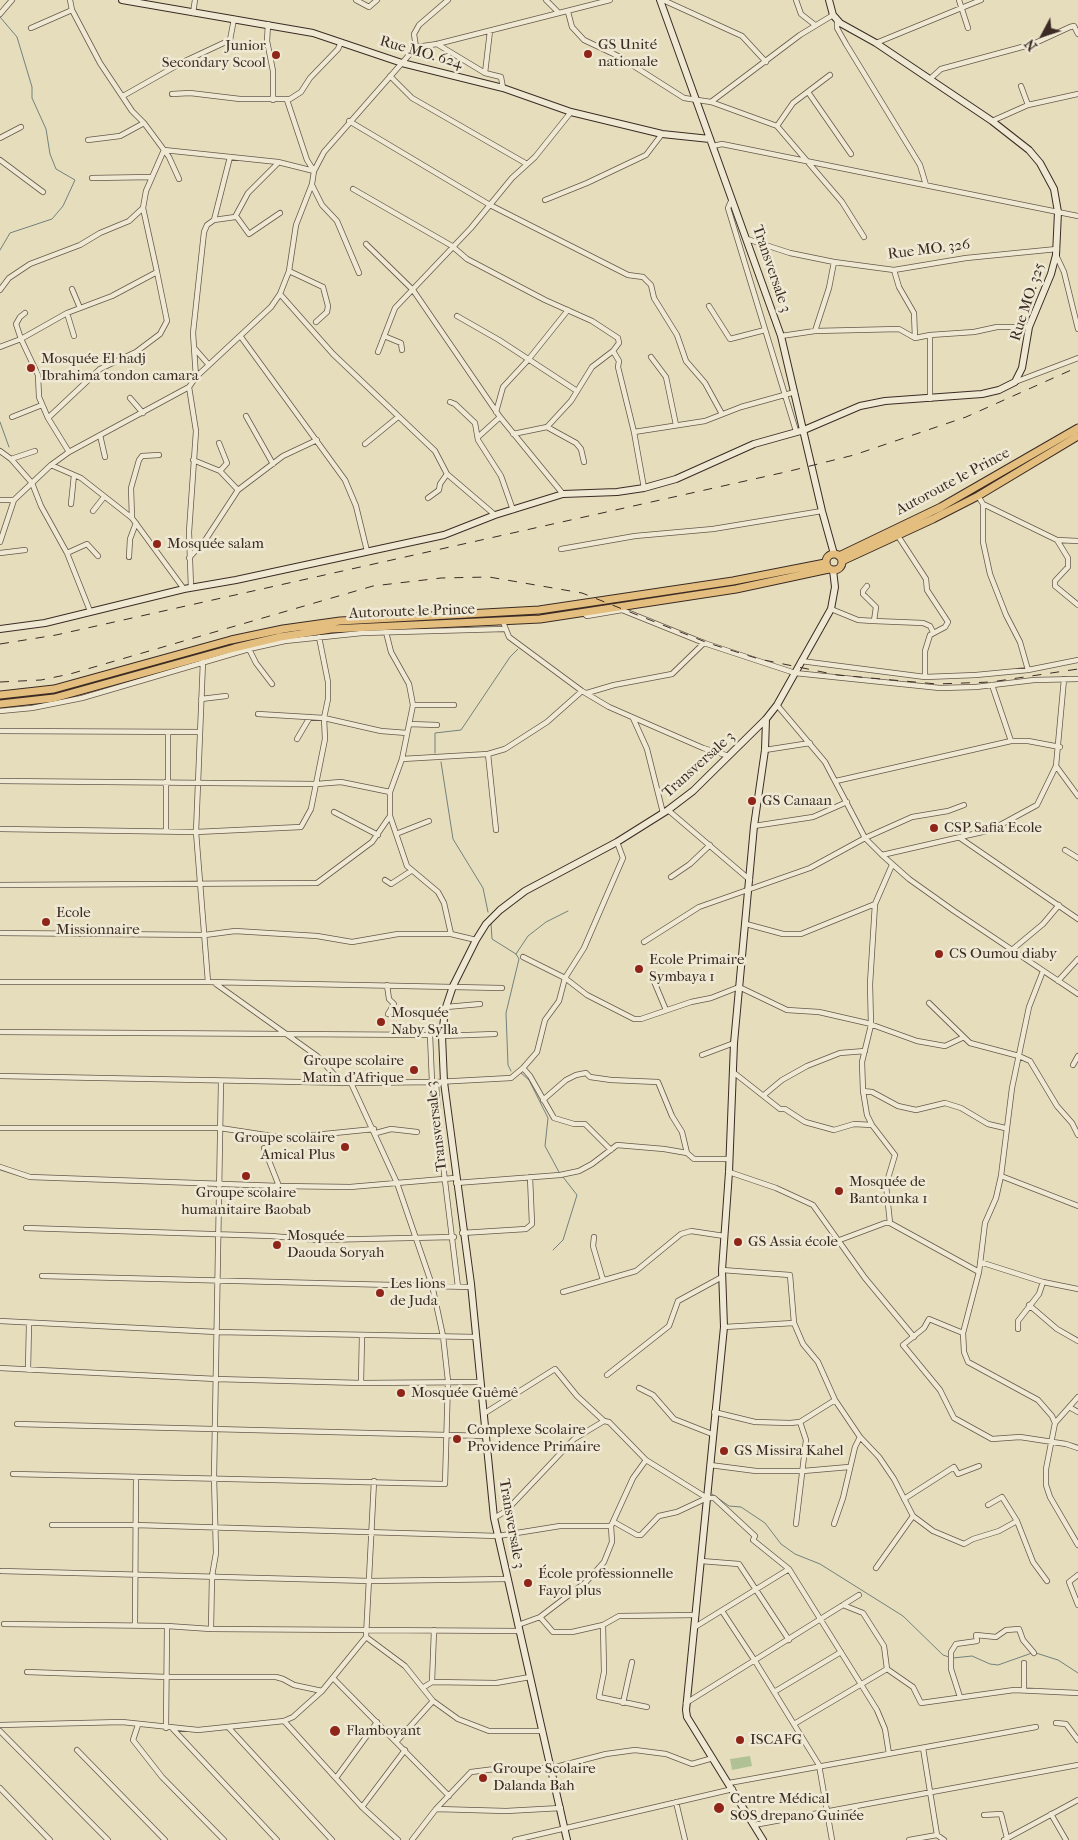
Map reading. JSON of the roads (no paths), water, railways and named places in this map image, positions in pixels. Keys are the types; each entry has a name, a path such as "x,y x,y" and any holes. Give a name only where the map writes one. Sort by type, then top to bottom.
{"main road":[{"name":"Autoroute le Prince","path":"839,557 941,507 1078,428"},
{"name":"Autoroute le Prince","path":"839,557 898,536 978,496 1078,436"},
{"path":"829,555 839,557 840,568 829,567 829,555"},
{"name":"Autoroute le Prince","path":"0,704 54,698 203,660 280,637 331,629 504,626 736,589 829,567"},
{"name":"Autoroute le Prince","path":"0,695 54,689 231,640 283,629 340,621 539,610 829,567"}],"street":[{"path":"0,14 12,0"},
{"path":"70,0 72,10 100,63 132,111 144,123 169,157 179,179"},
{"name":"Rue MO. 624","path":"122,0 313,33 402,63 503,88 571,112 662,134 710,139"},
{"path":"193,13 195,0"},
{"path":"356,0 369,8 377,0"},
{"path":"416,47 414,34 419,26 448,0"},
{"path":"546,0 559,13"},
{"path":"0,542 14,500 51,465 68,452 189,387 208,365 241,337 271,307 280,294 289,271 296,225 312,184 314,171 324,152 349,121 416,47 437,44 610,0"},
{"path":"662,0 742,36 766,62"},
{"name":"Transversale 3","path":"662,0 696,101 733,198 781,336 795,392 800,430 822,512 839,557"},
{"path":"796,0 801,14 816,25"},
{"path":"829,0 837,28 920,165 926,185"},
{"path":"959,0 968,28"},
{"path":"876,43 961,6 980,0"},
{"path":"31,28 72,10"},
{"path":"568,12 572,27 584,40 618,56 660,85 684,98 711,102 777,126 842,202 864,237"},
{"path":"711,102 816,25 835,17"},
{"name":"Rue MO. 325","path":"835,17 992,121 1029,150 1040,163 1054,189 1058,212 1057,252 1051,274 1029,328 1022,368 1015,382"},
{"path":"123,96 183,62 230,40 234,19"},
{"path":"268,24 267,41 273,70 273,100"},
{"path":"930,79 941,69 1032,44 1070,27 1074,26 1078,34"},
{"path":"485,73 490,31"},
{"path":"172,94 190,93 240,99 287,100 301,92 310,78 338,49 341,42"},
{"path":"437,44 485,73 501,77 503,88"},
{"path":"777,126 789,108 830,75"},
{"path":"390,76 412,98 527,164"},
{"path":"1021,86 1028,105"},
{"path":"808,92 851,154"},
{"path":"992,121 1028,105 1078,94"},
{"path":"287,100 307,160 314,171"},
{"path":"378,352 395,308 490,205 512,178 527,164 571,112"},
{"path":"349,121 490,205 628,274 643,277 651,285 654,298 677,335 686,361 705,384 722,414"},
{"path":"88,140 120,136 144,123"},
{"path":"0,138 21,127"},
{"path":"544,200 588,183 646,155 662,134"},
{"path":"713,146 722,144 1078,216"},
{"path":"164,150 278,162 314,171"},
{"path":"48,418 100,369 136,352 160,334 167,320 143,208 146,191 164,150"},
{"path":"214,220 230,157"},
{"path":"0,160 43,192"},
{"path":"236,216 248,193 278,162"},
{"path":"92,178 152,177"},
{"path":"312,184 322,205 337,221 359,273"},
{"path":"353,189 452,246 467,259 568,310 592,320 618,338 619,343 613,351 592,367 566,407 548,427 513,434"},
{"path":"733,198 728,208 785,394 800,430"},
{"path":"0,290 10,278 30,264 80,245 100,233 129,221 143,208"},
{"path":"236,216 249,234 280,213"},
{"path":"196,377 193,333 204,232 207,225 214,220 236,216"},
{"name":"Rue MO. 326","path":"747,239 790,253 834,262 894,270 966,258 1057,252"},
{"path":"366,244 413,290 500,418 563,494"},
{"path":"1057,252 1078,328"},
{"path":"814,331 834,262"},
{"path":"894,270 899,287 914,313 915,338"},
{"path":"289,271 323,287 328,306 327,312 316,322"},
{"path":"0,347 21,339 67,313 112,296 157,272"},
{"path":"72,288 80,308"},
{"path":"280,294 333,354 435,451 447,474 495,516"},
{"path":"709,306 730,339 765,330"},
{"path":"496,412 503,387 528,360 568,310"},
{"path":"25,313 16,322 21,339 38,375 39,397 42,405 68,452"},
{"path":"67,313 74,336"},
{"path":"457,316 577,391"},
{"path":"781,336 814,331 899,329 915,338 974,332 997,327 1029,328"},
{"path":"930,335 930,398"},
{"path":"384,336 401,344 402,350"},
{"path":"241,337 345,480 356,506 367,551"},
{"path":"195,350 208,365"},
{"path":"613,351 619,361 644,488"},
{"path":"651,356 666,376 676,425"},
{"path":"0,629 45,623 188,589 444,535 563,494 617,492 644,488 676,479 754,444 800,430 860,406 884,401 982,394 999,390 1078,358"},
{"path":"188,589 193,460 196,431 189,387"},
{"path":"634,432 705,421 795,392"},
{"path":"130,398 143,413"},
{"path":"450,402 455,404 475,423 478,437 506,487 513,510"},
{"path":"12,417 42,405"},
{"path":"246,416 273,464"},
{"path":"365,444 398,417"},
{"path":"478,437 500,418"},
{"path":"548,427 576,443 584,462"},
{"path":"100,436 105,457"},
{"path":"189,558 206,539 238,490 283,456 316,440"},
{"path":"219,443 227,463 220,471"},
{"path":"0,451 11,459 32,483 41,506 67,553 90,612"},
{"path":"11,459 35,451"},
{"path":"132,518 132,488 139,460 142,456 159,455"},
{"path":"193,460 220,471 238,490"},
{"path":"51,465 74,475 132,518 188,589"},
{"path":"428,498 439,490 440,484 447,474"},
{"path":"71,504 74,475"},
{"path":"978,496 983,504 1056,540 1078,540"},
{"path":"93,511 104,497"},
{"path":"0,500 14,500"},
{"path":"983,504 983,542 990,574 1006,615 1020,642 1028,670"},
{"path":"561,549 635,536 713,529 822,512"},
{"path":"128,557 130,540 136,523"},
{"path":"898,536 926,579 927,590 948,622 945,627 933,632 925,651 925,676"},
{"path":"1056,540 1068,558 1068,567 1056,581 1055,586 1078,605"},
{"path":"67,553 87,544 98,556"},
{"path":"0,553 25,550"},
{"name":"Transversale 3","path":"568,1840 494,1518 471,1287 462,1233 444,1082 442,1036 446,1007 453,986 476,940 486,924 500,910 525,891 617,842 666,812 693,791 766,719 777,706 831,609 836,587 829,567"},
{"path":"867,586 863,591 876,607 874,621"},
{"path":"831,609 858,620 924,623 930,626 933,632"},
{"path":"582,613 586,616 622,610 704,643 795,673 940,688 1034,680 1078,679"},
{"path":"0,711 32,708 82,698 203,660 249,649 319,637 504,626 509,637 584,692 632,718 703,748 730,756"},
{"path":"386,632 391,652 409,684 413,706 402,759 390,792 390,816 411,871 438,892 444,903 451,934"},
{"path":"0,829 196,832 302,827 311,810 325,739 324,718 328,699 328,682 319,637"},
{"path":"402,759 488,754 505,749 547,722 584,692 672,674 704,643"},
{"path":"249,649 256,663 272,684"},
{"path":"203,660 200,782 196,832 208,982"},
{"path":"801,661 925,676 976,675 1028,670 1078,660"},
{"path":"1072,678 1078,682"},
{"path":"882,855 991,830 1037,805 1056,766 1060,747 1064,679"},
{"path":"992,685 1011,741"},
{"path":"201,699 226,696"},
{"path":"413,706 454,704"},
{"path":"777,706 810,743 836,781 865,838 882,855 954,911 1078,994"},
{"path":"258,714 324,718 381,732 407,734"},
{"path":"297,739 310,717"},
{"path":"632,718 647,748 666,812 710,845 750,880"},
{"path":"760,1839 733,1789 687,1717 686,1703 724,1327 722,1273 729,1172 734,1043 754,826 765,750 766,719"},
{"path":"409,724 437,725"},
{"path":"0,731 200,732"},
{"path":"166,831 168,732"},
{"path":"836,781 1011,741 1028,741 1060,747"},
{"path":"765,750 810,743"},
{"path":"488,754 496,830"},
{"path":"1056,766 1078,796"},
{"path":"0,781 317,784 341,782 390,792"},
{"path":"754,826 813,817 847,802"},
{"path":"644,942 699,907 810,868 865,838 912,817 948,811 964,805"},
{"path":"334,812 378,835"},
{"path":"0,885 317,883 378,835 390,816"},
{"path":"396,834 428,821"},
{"path":"960,838 1078,919"},
{"path":"0,1076 342,1083 444,1082 511,1078 538,1052 545,1020 559,1001 565,978 584,948 623,858 617,842"},
{"path":"671,877 690,864 710,845"},
{"path":"1066,850 1078,858"},
{"path":"890,1223 886,1185 895,1156 872,1125 867,1115 863,1091 862,1062 871,1025 870,984 875,904 892,864"},
{"path":"385,880 391,884 411,871"},
{"path":"746,924 784,934 801,934 875,904"},
{"path":"1013,949 1043,924 1059,905"},
{"path":"0,933 204,935 235,931 317,936 352,942 398,934 451,934 476,940"},
{"path":"523,957 565,978 587,995 634,1019 711,998 739,987 786,1010 819,1012 871,1025 917,1041 945,1046 962,1038"},
{"path":"1058,981 1078,958"},
{"path":"1043,971 1029,1007 1005,1128 1001,1176 996,1198 985,1223 979,1272 963,1333 964,1352 968,1362 1038,1400 1048,1410 1055,1423"},
{"path":"653,979 666,1010"},
{"path":"0,982 208,982 216,984 502,988"},
{"path":"216,984 317,1056 342,1083"},
{"path":"387,985 389,999 394,1004 392,1012 388,1014"},
{"path":"929,1003 962,1038 978,1047 1019,1056 1030,1061 1078,1135"},
{"path":"446,1007 480,1004"},
{"path":"0,1032 430,1035 438,1132 454,1237 458,1287"},
{"path":"442,1036 495,1034"},
{"path":"702,1054 734,1043"},
{"path":"764,1095 782,1080 807,1066 840,1053 865,1051"},
{"path":"1073,1065 1078,1056"},
{"path":"523,1068 530,1076 554,1118 567,1123 585,1124 611,1150"},
{"path":"734,1072 780,1109 785,1109 805,1122 834,1130 854,1124 872,1125"},
{"path":"543,1100 576,1074 586,1073 590,1077 611,1080 658,1082 672,1116 682,1132 687,1153"},
{"path":"212,1629 212,1576 216,1554 214,1478 221,1082"},
{"path":"13,1474 445,1484 448,1381 443,1336 432,1286 397,1183 375,1131 351,1083"},
{"path":"863,1091 872,1092 898,1106 916,1110 945,1103 961,1108 988,1124 1005,1128"},
{"path":"0,1128 220,1128 251,1131 285,1138 391,1129 417,1132"},
{"path":"0,1167 30,1177 350,1188 446,1179 530,1177 579,1171 618,1145 687,1153 694,1159 729,1159"},
{"path":"264,1148 279,1186"},
{"path":"729,1172 776,1188 814,1205 837,1241 914,1336"},
{"path":"1001,1176 1078,1206"},
{"path":"462,1233 526,1229 532,1224 530,1177"},
{"path":"837,1241 885,1223 890,1223 979,1272"},
{"path":"26,1228 318,1240 454,1237"},
{"path":"563,1292 636,1271 681,1234 691,1231 724,1236"},
{"path":"594,1237 593,1246 603,1280"},
{"path":"980,1262 1043,1282 1078,1289"},
{"path":"608,1375 669,1326 678,1301 722,1273 790,1275 794,1323 803,1344 818,1362 834,1400 860,1437 879,1457 913,1516 932,1531 964,1544 973,1539 999,1531 1017,1521"},
{"path":"42,1276 471,1287"},
{"path":"1018,1329 1018,1321 1039,1294 1043,1282"},
{"path":"1029,1305 1057,1329 1078,1341"},
{"path":"963,1333 929,1319 924,1328 903,1345 940,1390 954,1418 992,1438 1020,1437 1051,1441 1078,1448"},
{"path":"0,1321 29,1324 217,1332 476,1337"},
{"path":"724,1327 794,1323"},
{"path":"28,1370 29,1324"},
{"path":"361,1383 362,1335"},
{"path":"0,1368 216,1379 361,1383 481,1382"},
{"path":"484,1413 555,1369 577,1396 604,1421 609,1422 646,1460 707,1498"},
{"path":"639,1388 652,1395 674,1419 712,1434"},
{"path":"1078,1397 1055,1423 1046,1469 1046,1485 1050,1497 1078,1545"},
{"path":"714,1412 755,1422 800,1422 834,1400"},
{"path":"1069,1407 1078,1412"},
{"path":"494,1518 506,1510 574,1439 604,1421"},
{"path":"796,1524 806,1440 800,1422"},
{"path":"17,1424 487,1436"},
{"path":"834,1524 843,1498 854,1447 860,1437"},
{"path":"4,1624 167,1626 212,1629 434,1630 519,1628 540,1617 586,1582 604,1562 612,1542 612,1524 633,1478 646,1460"},
{"path":"710,1465 756,1471 803,1471 850,1467"},
{"path":"904,1499 954,1467 958,1474 979,1466"},
{"path":"135,1626 136,1477"},
{"path":"0,1725 122,1722 198,1730 284,1721 293,1717 322,1691 366,1637 374,1481"},
{"path":"988,1505 1002,1497 1017,1521 1033,1562 1047,1581"},
{"path":"52,1526 135,1525 498,1536 560,1526 612,1524 636,1535 642,1535 659,1516 677,1512 707,1498 714,1498 742,1522 755,1536 753,1540 789,1569 862,1684 881,1719 889,1754"},
{"path":"876,1568 913,1516"},
{"path":"701,1561 739,1564 789,1640"},
{"path":"695,1627 789,1569"},
{"path":"1,1572 370,1581 508,1580"},
{"path":"1078,1575 1069,1582 1078,1605"},
{"path":"686,1703 859,1595"},
{"path":"843,1606 863,1613 884,1646 886,1669"},
{"path":"722,1611 755,1661 818,1765 832,1840"},
{"path":"540,1617 553,1632 572,1632 603,1625 620,1616 696,1615"},
{"path":"603,1625 604,1672 598,1695 601,1699 647,1707"},
{"path":"166,1728 167,1626"},
{"path":"960,1697 951,1669 951,1652 956,1644 977,1641 976,1635 996,1637 1006,1630 1019,1629 1023,1640 1034,1653"},
{"path":"432,1682 434,1630"},
{"path":"366,1637 405,1666 434,1701 458,1720 489,1730 543,1731"},
{"path":"774,1692 841,1652"},
{"path":"623,1703 632,1662"},
{"path":"1024,1663 1024,1690"},
{"path":"794,1724 886,1669"},
{"path":"886,1669 913,1687 921,1703 1024,1690 1078,1693"},
{"path":"27,1672 167,1678 276,1677 283,1678 294,1685 322,1691"},
{"path":"424,1688 432,1682 496,1684 530,1677"},
{"path":"333,1678 449,1796"},
{"path":"397,1742 434,1701"},
{"path":"284,1721 362,1807 398,1840"},
{"path":"336,1778 378,1722"},
{"path":"1056,1723 1066,1724 1078,1740"},
{"path":"138,1725 133,1740 162,1778 224,1840"},
{"path":"729,1783 818,1765 1036,1727"},
{"path":"172,1728 277,1840"},
{"path":"230,1728 332,1840"},
{"path":"0,1731 108,1840"},
{"path":"923,1748 937,1836"},
{"path":"77,1750 165,1840"},
{"path":"362,1807 405,1750"},
{"path":"412,1840 436,1809 472,1772 503,1768 551,1768 606,1754 634,1750 666,1754 692,1764 699,1764 713,1758"},
{"path":"754,1825 827,1810 1078,1766"},
{"path":"0,1788 50,1840"},
{"path":"515,1840 733,1789"},
{"path":"984,1815 1000,1814 1008,1839 1078,1800"},
{"path":"676,1802 684,1840"},
{"path":"436,1809 506,1811 561,1808"},
{"path":"1051,1814 1066,1840"},
{"path":"912,1840 937,1836 944,1840"}],"waterway":[{"path":"0,17 17,37 32,87 32,98 46,129 50,154 56,169 75,180 63,206 52,219 10,233 0,250"},
{"path":"0,422 9,447"},
{"path":"435,753 435,733 461,730 510,657 518,649"},
{"path":"441,762 453,839 483,888 488,912"},
{"path":"516,954 528,936 546,922 568,911"},
{"path":"491,923 492,939 516,954 519,959 506,1013 508,1065 511,1071"},
{"path":"521,1073 529,1080 548,1118 545,1146 559,1172"},
{"path":"553,1250 563,1240 577,1195 563,1177"},
{"path":"712,1494 729,1506 741,1507 765,1523 781,1544 795,1554 820,1564 903,1616 943,1655 949,1657"},
{"path":"953,1658 972,1656 990,1664 998,1665 1032,1653"},
{"path":"1036,1653 1058,1660 1078,1673"}],"railway":[{"path":"0,644 56,635 790,471 854,455 966,417 1078,367"},
{"path":"0,682 41,680 70,674 373,586 441,578 489,577 582,593 708,643 759,659 837,675 937,684 991,682 1078,669"}],"place":[{"name":"GS Unité nationale","path":"588,54"},
{"name":"Junior Secondary Scool","path":"276,55"},
{"name":"Mosquée El hadj Ibrahima tondon camara","path":"31,368"},
{"name":"Mosquée salam","path":"157,544"},
{"name":"GS Canaan","path":"752,801"},
{"name":"CSP Safia Ecole","path":"934,828"},
{"name":"Ecole Missionnaire","path":"46,922"},
{"name":"CS Oumou diaby","path":"939,954"},
{"name":"Ecole Primaire Symbaya 1","path":"639,969"},
{"name":"Mosquée Naby Sylla","path":"381,1022"},
{"name":"Groupe scolaire Matin d'Afrique","path":"414,1070"},
{"name":"Groupe scolaire Amical Plus","path":"345,1147"},
{"name":"Groupe scolaire humanitaire Baobab","path":"246,1176"},
{"name":"Mosquée de Bantounka 1","path":"839,1191"},
{"name":"GS Assia école","path":"738,1242"},
{"name":"Mosquée Daouda Soryah","path":"277,1245"},
{"name":"Les lions de Juda","path":"380,1293"},
{"name":"Mosquée Guêmê","path":"401,1393"},
{"name":"Complexe Scolaire Providence Primaire","path":"457,1439"},
{"name":"GS Missira Kahel","path":"724,1451"},
{"name":"École professionnelle Fayol plus","path":"528,1583"},
{"name":"Flamboyant","path":"335,1731"},
{"name":"ISCAFG","path":"740,1740"},
{"name":"Groupe Scolaire Dalanda Bah","path":"483,1778"},
{"name":"Centre Médical SOS drepano Guinée","path":"719,1808"}]}
